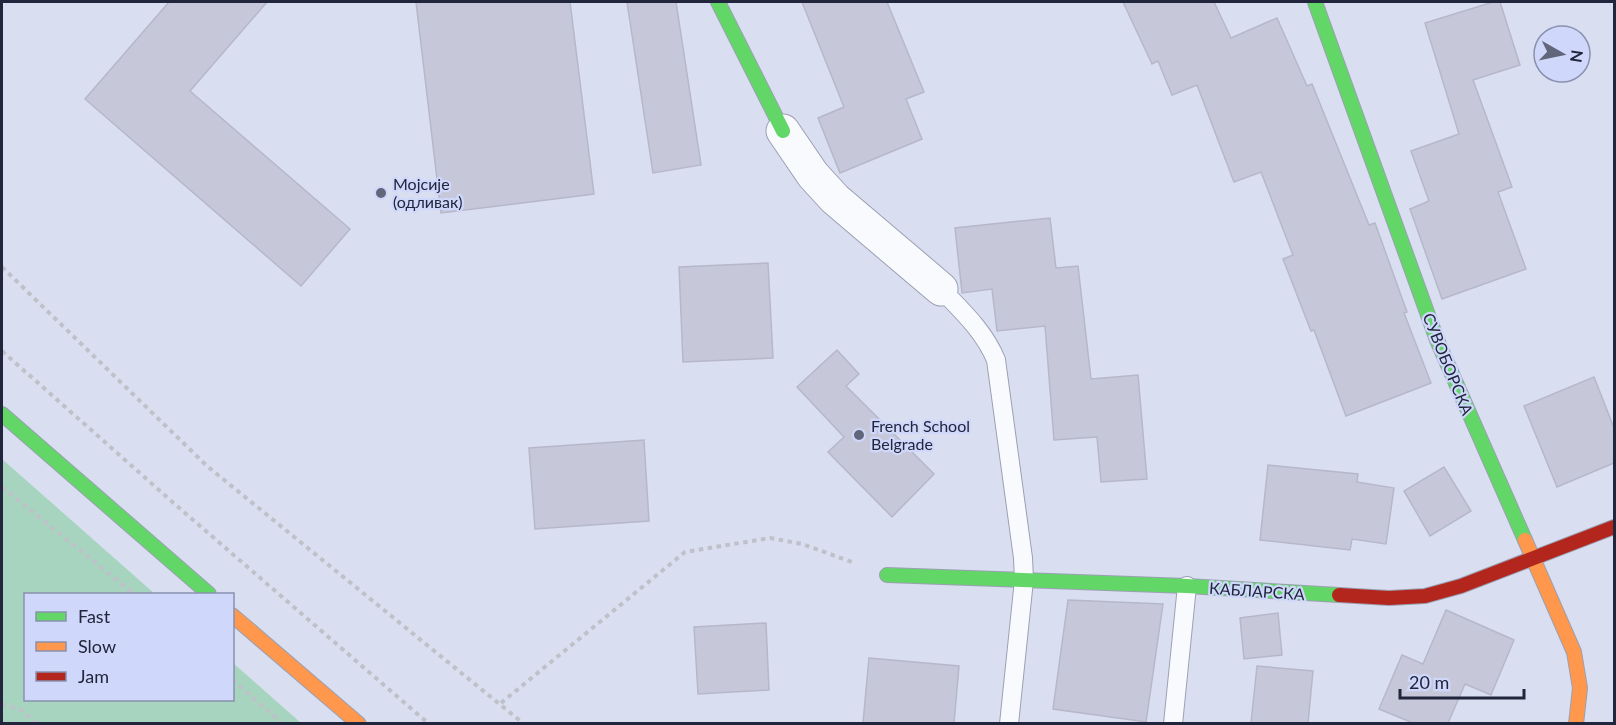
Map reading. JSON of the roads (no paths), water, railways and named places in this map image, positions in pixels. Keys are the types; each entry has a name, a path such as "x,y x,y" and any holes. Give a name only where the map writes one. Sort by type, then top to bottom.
{"street":[{"path":"718,2 783,131 813,175 835,199 941,289"},
{"name":"СУВОБОРСКА","path":"1315,2 1437,340 1574,651 1580,672 1581,696 1576,723"},
{"path":"2,414 208,593"},
{"name":"КАБЛАРСКА","path":"887,575 1187,586 1348,597 1409,598 1443,592 1614,527"},
{"path":"234,617 359,723"}],"lane":[{"path":"941,289 979,329 996,360 1024,580 1009,723"},
{"path":"1173,723 1187,586"}],"place":[{"name":"Мојсије (одливак)","path":"381,193"},
{"name":"French School Belgrade","path":"859,435"}]}
